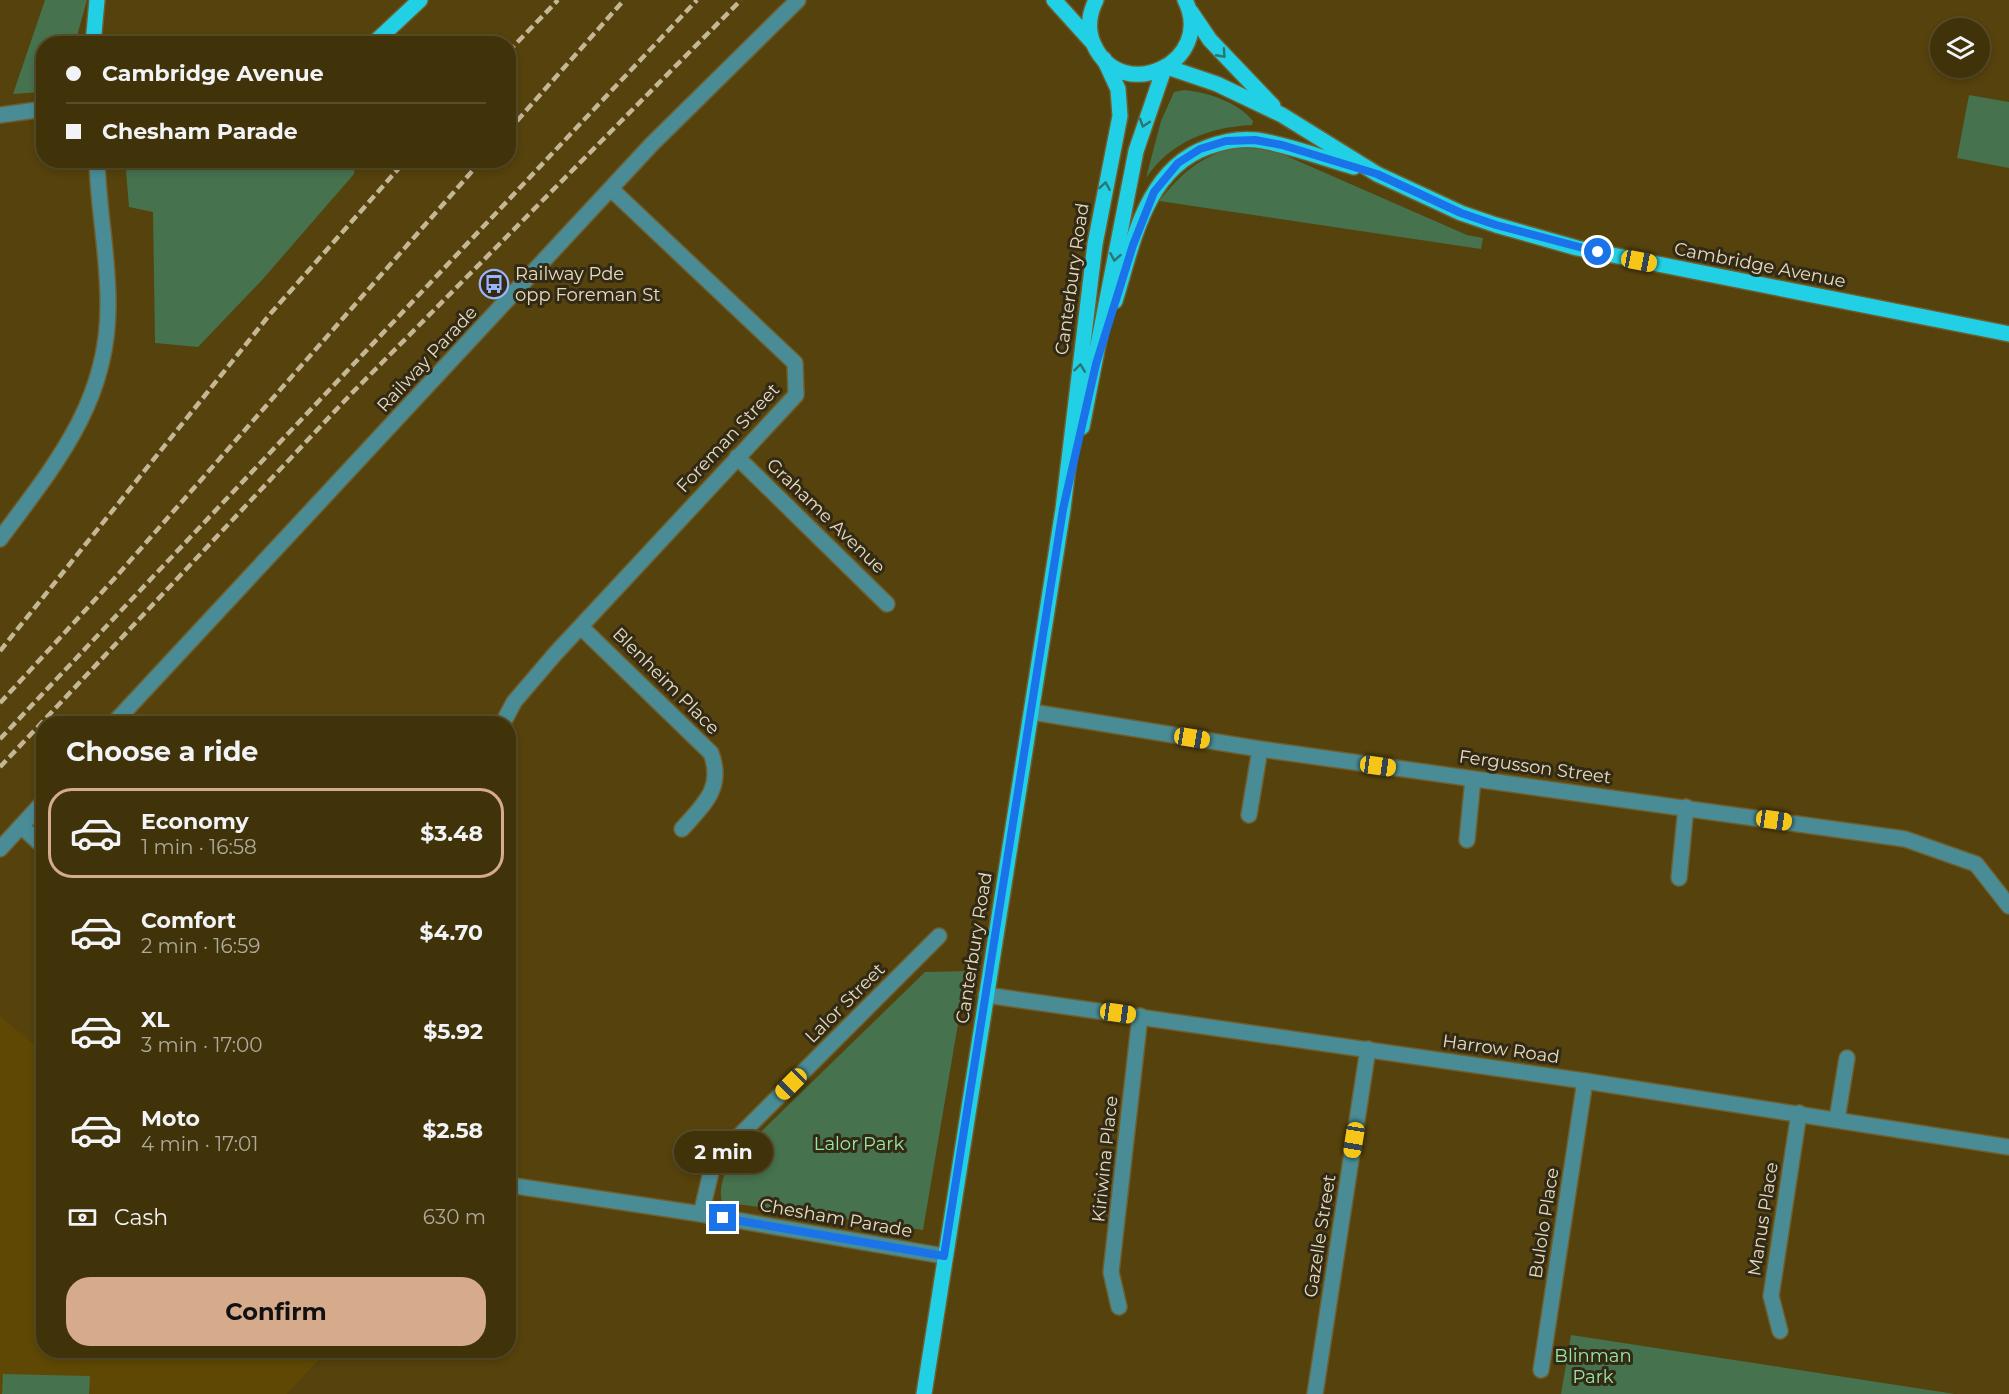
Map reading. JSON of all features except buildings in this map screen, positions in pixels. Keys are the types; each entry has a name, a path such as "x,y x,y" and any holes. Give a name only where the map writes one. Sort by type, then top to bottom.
{"main road":[{"path":"94,36 97,0"},
{"path":"382,36 420,0"},
{"path":"1054,0 1079,25 1099,53 1119,70 1137,75 1166,68 1184,51 1190,37 1191,21 1186,3"},
{"path":"1096,0 1090,20 1099,53"},
{"name":"Cambridge Avenue","path":"1186,3 1210,40 1282,115"},
{"name":"Canterbury Road","path":"924,1394 1063,509 1095,244 1120,117 1118,89 1099,53"},
{"name":"Canterbury Road","path":"1063,509 1096,364 1136,151 1166,68"},
{"name":"Cambridge Avenue","path":"1166,68 1217,84 1282,115 1377,174 1461,213 1577,248 2009,334"},
{"path":"1096,364 1149,201 1169,171 1188,156 1226,141 1255,140 1282,145 1377,174"}],"street":[{"name":"Railway Parade","path":"121,716 652,144 798,0"},
{"path":"0,115 36,110"},
{"path":"0,539 75,434 100,374 108,308 98,168"},
{"name":"Foreman Street","path":"507,716 514,702 581,627 796,395 795,363 611,189"},
{"name":"Grahame Avenue","path":"737,457 887,604"},
{"name":"Blenheim Place","path":"581,627 711,753 717,768 714,789 682,829"},
{"name":"Fergusson Street","path":"1032,712 1473,779 1905,838 1976,864 2009,906"},
{"path":"1249,815 1260,748"},
{"path":"1467,840 1473,779"},
{"path":"1679,878 1686,807"},
{"path":"0,849 36,810"},
{"path":"21,826 36,840"},
{"name":"Lalor Street","path":"701,1214 712,1168 725,1150 939,936"},
{"name":"Harrow Road","path":"986,995 1585,1081 2009,1146"},
{"name":"Kiriwina Place","path":"1119,1307 1111,1272 1140,1016"},
{"name":"Gazelle Street","path":"1315,1394 1368,1049"},
{"path":"1837,1119 1847,1058"},
{"name":"Bulolo Place","path":"1541,1370 1585,1081"},
{"name":"Manus Place","path":"1780,1331 1771,1296 1799,1113"},
{"name":"Chesham Parade","path":"516,1186 701,1214 944,1256"}],"shaded area":[{"path":"0,1016 36,1046 36,1358 321,1358 287,1394 0,1394"}],"green space":[{"path":"45,0 87,0 77,36 36,36 36,92 13,94"},
{"path":"1184,90 1202,93 1231,103 1247,114 1253,121 1252,125 1221,129 1192,139 1167,155 1146,178 1161,121 1174,92"},
{"path":"1969,95 2009,102 2009,168 1957,158"},
{"path":"1234,147 1268,148 1467,235 1483,238 1481,249 1159,201 1176,182 1200,162"},
{"path":"128,168 354,168 354,174 263,279 198,347 155,343 153,212 129,207"},
{"name":"Lalor Park","path":"967,971 923,1230 722,1202 723,1178 735,1157 925,972"},
{"name":"Blinman Park","path":"1571,1335 1955,1394 1561,1394"},
{"path":"3,1374 90,1376 89,1394 2,1394"}],"railway":[{"path":"516,44 558,0"},
{"path":"516,122 624,0"},
{"path":"0,739 697,0"},
{"path":"48,716 351,394 741,0"},
{"path":"0,651 271,313 399,168"},
{"path":"0,703 114,579 475,168"},
{"path":"0,767 36,729"}],"place":[{"name":"Railway Pde opp Foreman St","path":"494,284"}],"route":[{"path":"723,1218 944,1256 1029,736 1063,509 1096,364 1133,245 1149,201 1169,171 1188,156 1214,144 1239,139 1269,142 1377,174 1461,213 1496,225 1598,252"}]}
